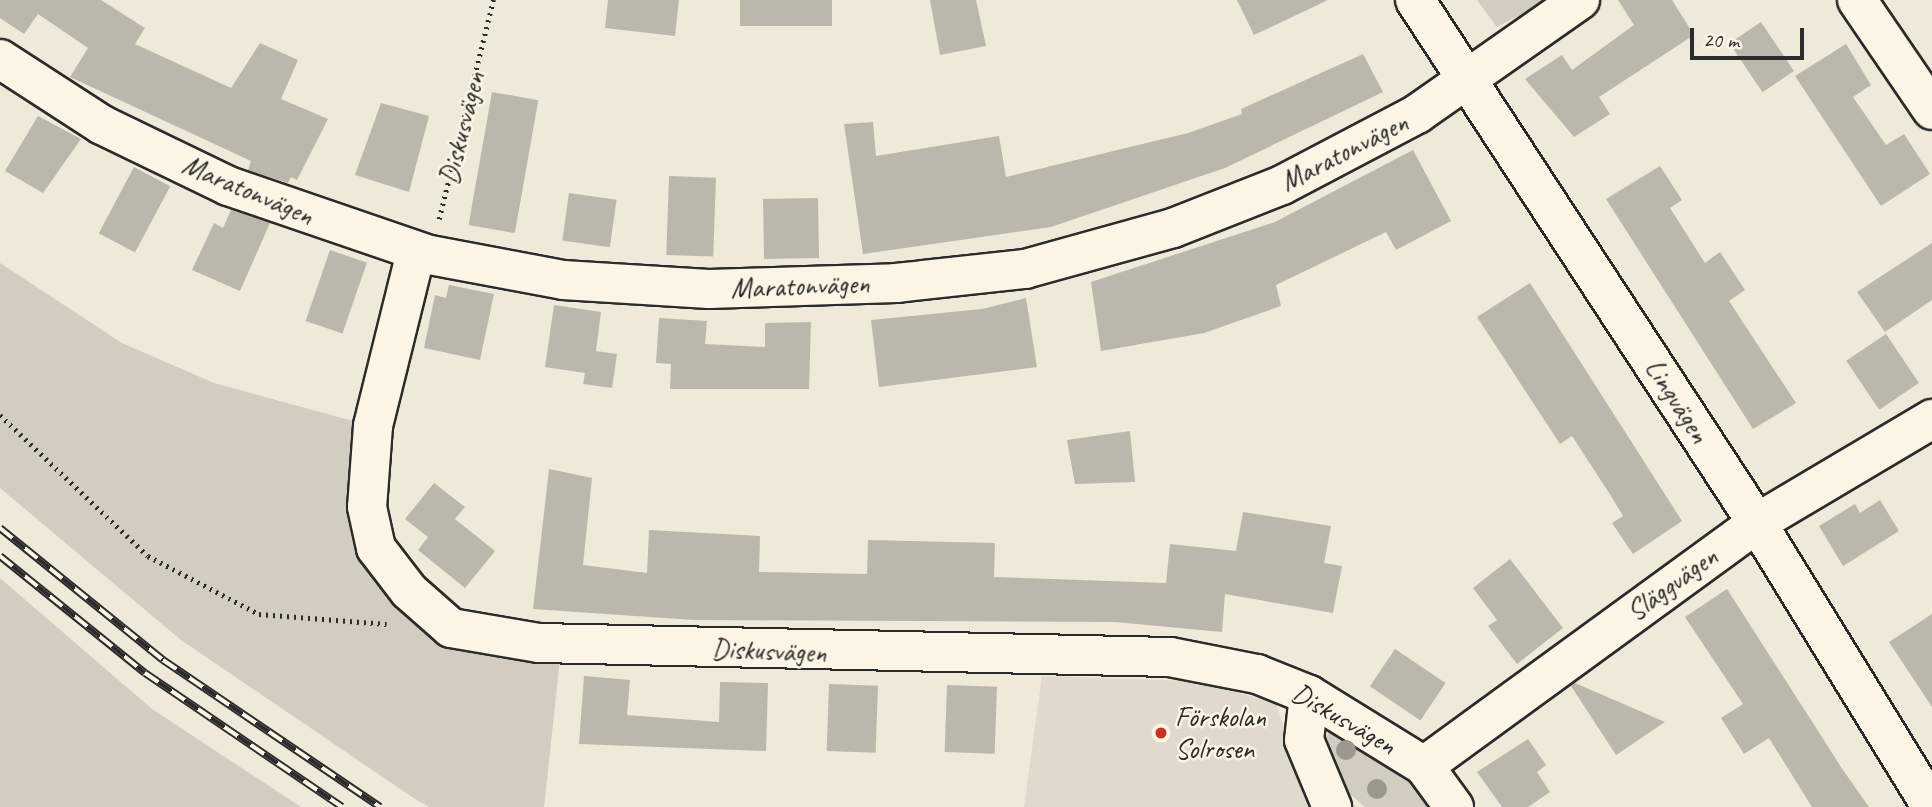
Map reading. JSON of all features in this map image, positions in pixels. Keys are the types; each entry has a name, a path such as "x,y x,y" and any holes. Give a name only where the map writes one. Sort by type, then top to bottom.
{"street":[{"name":"Lingvägen","path":"1415,0 1758,523 1932,807"},
{"name":"Maratonvägen","path":"0,59 102,125 228,186 423,254 562,280 709,289 896,283 1025,269 1173,228 1282,185 1467,81 1580,0"},
{"path":"1857,0 1932,110"},
{"path":"423,254 373,426 367,507 376,548 409,591 451,628"},
{"name":"Släggvägen","path":"1424,766 1758,523 1932,419"},
{"name":"Diskusvägen","path":"451,628 539,643 1170,657 1257,674 1309,695 1424,766 1454,807"},
{"path":"1309,695 1304,740 1332,807"}],"path":[{"name":"Diskusvägen","path":"423,254 493,0"},
{"path":"0,415 148,556 259,614 451,628"}],"shaded area":[{"path":"1477,0 1548,0 1497,27"},
{"path":"0,263 122,343 214,383 353,421 346,505 353,534 379,580 560,659 544,807 429,807 415,799 181,640 0,488"},
{"path":"0,578 152,709 301,807 0,807"},
{"name":"Förskolan Solrosen","path":"1042,676 1194,681 1276,703 1308,807 1024,807"},
{"path":"1332,728 1405,778 1432,807 1365,807 1336,782 1323,740"}],"building":[{"path":"0,0 101,0 145,28 135,44 231,88 260,43 298,60 281,99 328,119 297,180 291,177 288,183 248,170 251,161 70,77 88,48 38,14 24,34 0,18"},
{"path":"608,0 679,0 675,36 605,28"},
{"path":"740,0 832,0 832,26 740,26"},
{"path":"930,0 976,0 986,46 940,55"},
{"path":"1237,0 1328,0 1254,35"},
{"path":"1618,0 1672,0 1694,35 1599,97 1610,114 1574,137 1525,79 1562,55 1572,70 1634,25"},
{"path":"1761,22 1794,71 1762,92 1729,43"},
{"path":"1846,44 1871,85 1853,97 1886,145 1904,134 1930,174 1881,206 1795,76"},
{"path":"1363,54 1383,92 1225,168 1051,227 863,254 844,124 873,122 876,156 999,136 1006,177 1188,133 1242,114 1241,109"},
{"path":"492,92 538,100 515,233 469,225"},
{"path":"381,103 429,116 409,192 355,175"},
{"path":"38,116 81,139 43,193 5,171"},
{"path":"1413,150 1451,221 1396,250 1386,232 1276,285 1281,306 1204,333 1101,351 1091,282 1275,222"},
{"path":"1660,166 1682,200 1670,208 1705,263 1720,252 1745,290 1729,301 1796,403 1753,429 1606,199"},
{"path":"134,167 170,186 135,252 99,233"},
{"path":"669,176 716,178 713,257 666,255"},
{"path":"569,193 617,200 610,247 562,241"},
{"path":"818,198 819,258 764,259 763,199"},
{"path":"231,210 270,223 240,291 192,270 214,223 223,228"},
{"path":"1932,243 1932,300 1885,332 1857,292"},
{"path":"330,250 367,263 342,334 306,321"},
{"path":"1530,283 1682,521 1633,554 1612,523 1623,516 1572,436 1560,444 1477,317"},
{"path":"449,285 494,294 480,360 424,348 435,295 446,298"},
{"path":"1026,298 1037,367 879,387 871,320 982,309"},
{"path":"554,305 601,312 596,351 617,354 612,388 583,384 585,373 545,367"},
{"path":"659,318 707,321 705,344 765,347 765,323 811,322 809,389 670,389 671,364 656,363"},
{"path":"1886,334 1919,383 1879,410 1846,361"},
{"path":"1130,431 1135,482 1075,484 1067,440"},
{"path":"549,469 592,478 583,565 647,573 649,530 760,536 759,572 867,574 868,540 995,543 994,577 1166,583 1170,544 1236,551 1243,512 1331,526 1324,563 1342,566 1333,613 1225,594 1222,632 1115,622 694,620 533,609"},
{"path":"434,483 465,507 455,519 495,551 465,588 418,550 428,537 405,519"},
{"path":"1880,500 1899,531 1843,566 1819,526 1855,504 1860,513"},
{"path":"1510,559 1563,628 1517,664 1488,626 1497,620 1473,588"},
{"path":"1727,589 1869,807 1812,807 1769,738 1744,754 1721,718 1743,704 1685,617"},
{"path":"1932,614 1932,707 1889,642"},
{"path":"1395,649 1446,683 1420,720 1370,686"},
{"path":"584,676 630,680 627,715 719,722 720,682 768,683 766,751 579,744"},
{"path":"1575,683 1665,722 1616,755 1571,686"},
{"path":"829,684 878,686 876,753 827,751"},
{"path":"947,685 997,687 995,754 945,752"},
{"path":"1528,739 1546,765 1537,772 1550,792 1528,807 1502,807 1477,772"}],"railway":[{"path":"0,528 163,660 380,807"},
{"path":"0,556 145,673 342,807"}],"place":[{"name":"Förskolan Solrosen","path":"1161,733"}]}
